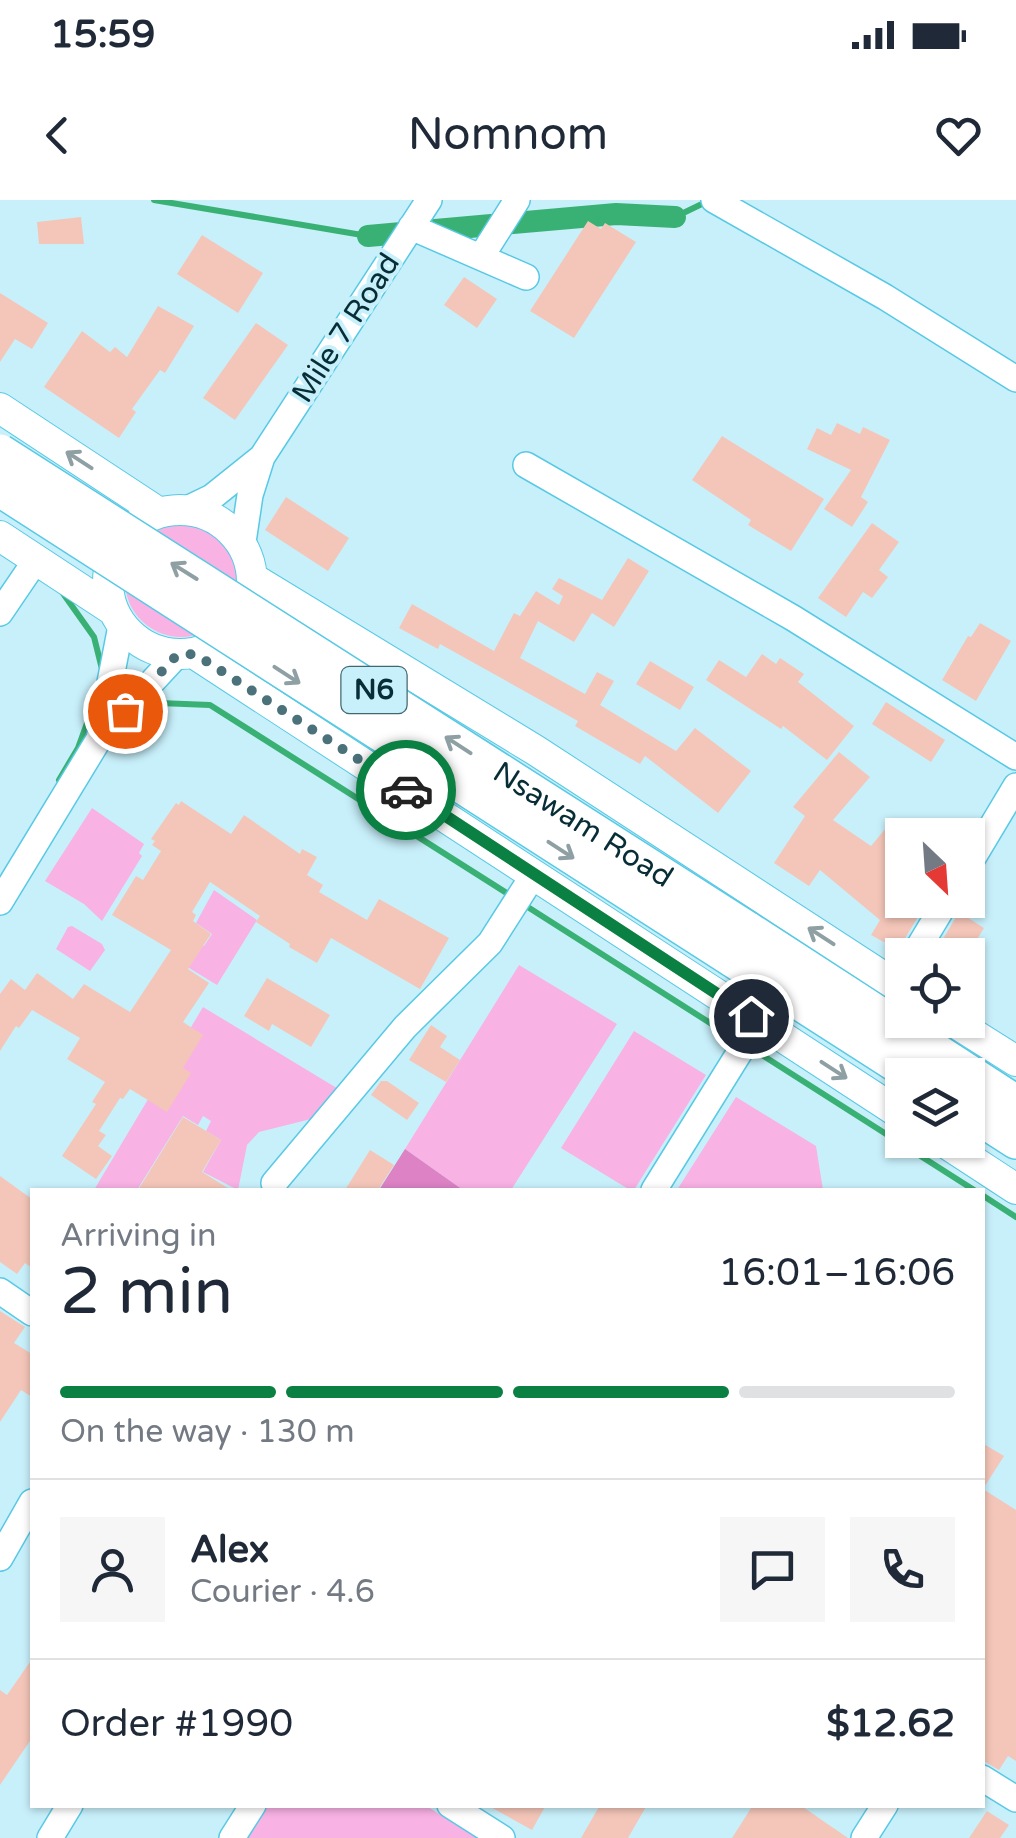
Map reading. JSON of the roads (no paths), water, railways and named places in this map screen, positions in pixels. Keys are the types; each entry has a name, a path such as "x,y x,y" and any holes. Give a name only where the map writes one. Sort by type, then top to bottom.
{"highway":[{"name":"Nsawam Road","path":"0,452 739,944 890,1058"},
{"name":"Nsawam Road","path":"0,489 739,944 1016,1104"},
{"path":"985,1121 1016,1141"}],"main road":[{"path":"0,408 173,510 219,519 243,542 254,579 247,612 226,639 186,654"},
{"path":"116,618 108,569 124,534 173,510"},
{"path":"0,536 116,618 151,650 186,654 534,874 885,1104"},
{"path":"254,579 535,750 885,973"},
{"path":"980,1038 1016,1061"},
{"path":"969,1158 1016,1189"}],"street":[{"name":"Mile 7 Road","path":"262,456 429,200"},
{"path":"481,257 517,200"},
{"path":"714,200 885,297 1016,380"},
{"path":"411,227 526,277"},
{"path":"173,510 212,497 262,456"},
{"path":"243,542 250,495 262,456"},
{"path":"526,464 793,618 1016,757"},
{"path":"0,613 36,560"},
{"path":"100,739 116,618"},
{"path":"0,902 100,739 186,654"},
{"path":"985,838 1016,786"},
{"path":"274,1182 405,1027 490,942 534,874"},
{"path":"655,1188 746,1042"},
{"path":"0,1291 30,1313"},
{"path":"0,1558 30,1506"},
{"path":"985,1780 1016,1799"},
{"path":"52,1837 68,1808"},
{"path":"232,1838 251,1808"},
{"path":"455,1808 502,1838"},
{"path":"864,1838 883,1808"}],"waterway":[{"path":"154,200 368,236"},
{"path":"675,217 708,201"},
{"path":"368,236 616,214 675,217"},
{"path":"62,592 94,637 102,669"},
{"path":"139,717 159,703 210,705 513,897"},
{"path":"59,780 78,748 94,704"},
{"path":"523,904 740,1042"},
{"path":"751,1048 971,1188"},
{"path":"985,1197 1016,1217"}]}
